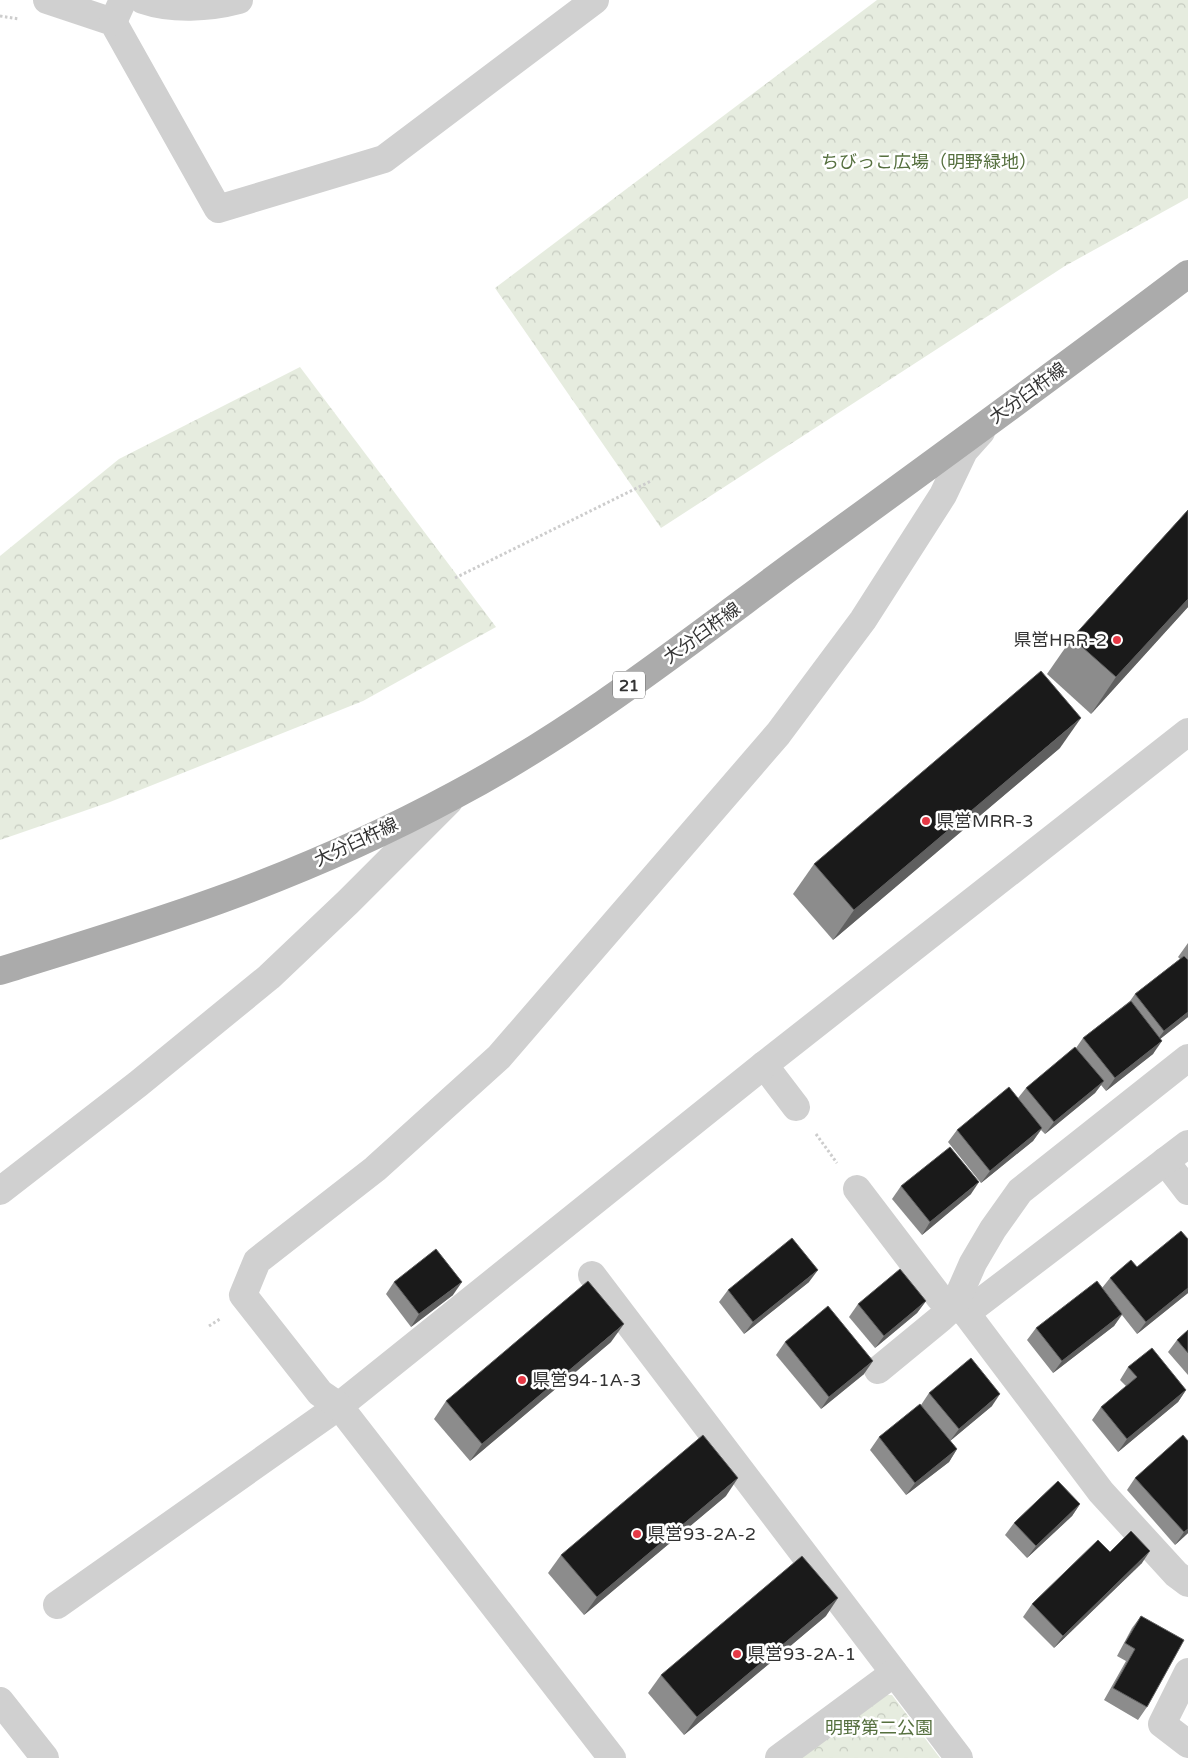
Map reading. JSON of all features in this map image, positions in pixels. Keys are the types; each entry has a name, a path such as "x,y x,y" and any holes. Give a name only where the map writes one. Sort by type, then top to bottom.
{"main road":[{"name":"大分臼杵線","path":"0,972 218,900 320,859 456,795 554,737 633,682 1188,274"}],"street":[{"path":"47,0 118,11 218,209 384,158 596,0"},
{"path":"143,0 153,4 188,6 219,5 239,0"},
{"path":"612,1758 339,1406 320,1394 243,1295 257,1262 375,1169 499,1057 778,734 863,620 943,495 964,451 993,419"},
{"path":"57,1605 339,1406 764,1065 1188,732"},
{"path":"0,1192 138,1084 269,977 456,795"},
{"path":"960,1309 974,1263 993,1229 1020,1191 1188,1058"},
{"path":"764,1065 796,1107"},
{"path":"878,1370 940,1319 960,1309 1188,1144"},
{"path":"1165,1162 1188,1191"},
{"path":"856,1189 940,1298 960,1309 1101,1492 1176,1574 1188,1583"},
{"path":"592,1275 959,1758"},
{"path":"1188,1672 1162,1724 1188,1744"},
{"path":"779,1758 894,1673"},
{"path":"0,1701 45,1758"}],"path":[{"path":"455,578 651,481"},
{"path":"796,1107 856,1189"}],"green space":[{"name":"ちびっこ広場（明野緑地）","path":"877,0 1188,0 1188,198 1065,266 661,528 495,288"},
{"path":"300,367 496,627 363,701 110,802 0,840 0,556 119,459"},
{"name":"明野第二公園","path":"873,1695 892,1695 940,1758 791,1758"}],"building":[{"name":"県営HRR-2","path":"1188,510 1188,599 1116,677 1072,638"},
{"name":"県営MRR-3","path":"1041,671 1081,718 854,910 814,864"},
{"path":"1184,956 1188,960 1188,1012 1164,1031 1135,994"},
{"path":"1131,1001 1162,1041 1115,1078 1083,1038"},
{"path":"1075,1047 1104,1081 1054,1122 1026,1088"},
{"path":"1009,1087 1042,1128 990,1171 957,1130"},
{"path":"950,1147 979,1182 930,1222 901,1186"},
{"path":"1181,1231 1188,1239 1188,1288 1146,1322 1110,1278 1131,1260 1137,1267"},
{"path":"792,1238 818,1270 753,1322 728,1290"},
{"path":"436,1249 462,1282 419,1314 394,1282"},
{"path":"900,1269 926,1301 884,1336 858,1304"},
{"name":"県営94-1A-3","path":"588,1281 624,1324 482,1444 446,1401"},
{"path":"1097,1281 1122,1314 1062,1361 1036,1328"},
{"path":"828,1306 873,1361 829,1397 785,1342"},
{"path":"1188,1330 1188,1353 1177,1340"},
{"path":"1152,1348 1186,1390 1127,1439 1101,1407 1137,1377 1128,1367"},
{"path":"971,1358 1000,1394 959,1429 929,1393"},
{"path":"920,1404 957,1449 915,1483 879,1437"},
{"name":"県営93-2A-2","path":"703,1435 738,1478 597,1597 561,1555"},
{"path":"1183,1435 1188,1441 1188,1529 1184,1532 1135,1478"},
{"path":"1058,1481 1080,1504 1036,1546 1014,1523"},
{"path":"1131,1531 1150,1551 1063,1636 1032,1604 1098,1540 1110,1552"},
{"name":"県営93-2A-1","path":"802,1556 838,1598 697,1717 661,1675"},
{"path":"1141,1616 1184,1640 1147,1707 1113,1688 1135,1649 1125,1643"}],"place":[{"name":"県営HRR-2","path":"1117,640"},
{"name":"県営MRR-3","path":"926,821"},
{"name":"県営94-1A-3","path":"522,1380"},
{"name":"県営93-2A-2","path":"637,1534"},
{"name":"県営93-2A-1","path":"737,1654"}]}
